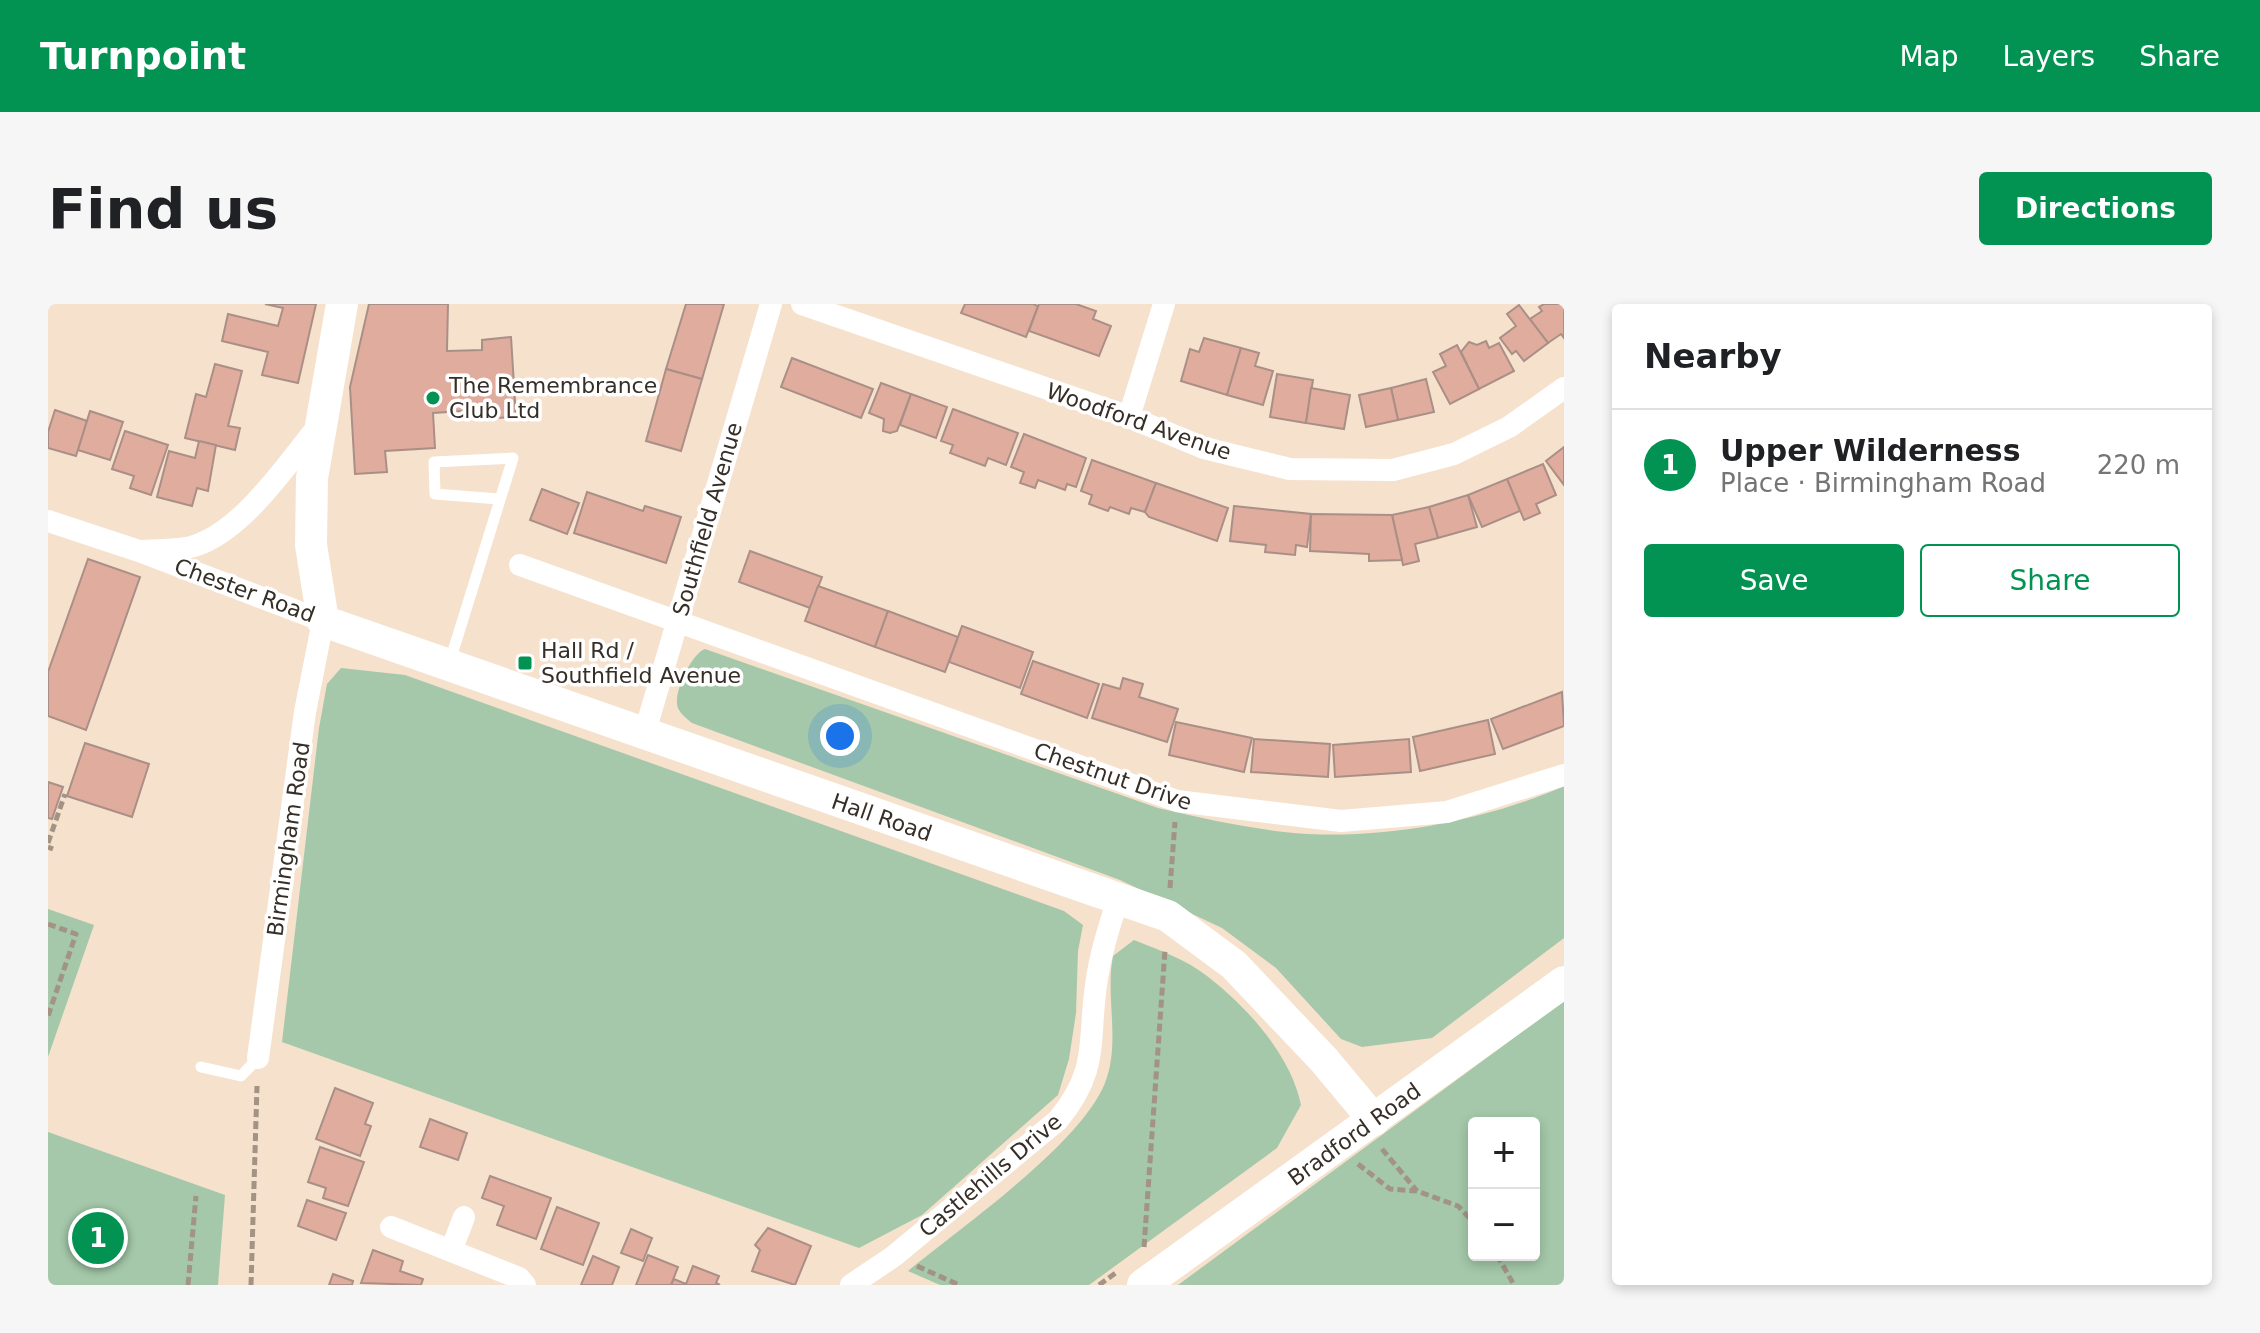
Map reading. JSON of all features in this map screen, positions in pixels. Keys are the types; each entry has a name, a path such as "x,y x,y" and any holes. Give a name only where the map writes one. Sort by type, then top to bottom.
{"main road":[{"name":"Chester Road","path":"323,621 311,545 312,478 342,304"},
{"name":"Hall Road","path":"323,621 1168,916 1234,965 1324,1060 1374,1120"},
{"name":"Bradford Road","path":"1132,1276 1336,1147 1564,982"}],"street":[{"name":"Southfield Avenue","path":"644,735 771,304"},
{"name":"Woodford Avenue","path":"802,304 1129,417 1204,448 1290,469 1393,470 1468,447 1509,427 1564,388"},
{"path":"1129,417 1164,304"},
{"path":"139,551 195,546 230,525 264,493 320,423"},
{"name":"Chester Road","path":"48,521 139,551 323,621"},
{"name":"Chestnut Drive","path":"520,565 1177,801 1341,821 1447,812 1564,775"},
{"name":"Birmingham Road","path":"258,1058 305,712 323,621"},
{"name":"Castlehills Drive","path":"851,1285 894,1256 1058,1120 1076,1098 1091,1056 1095,988 1118,899"},
{"path":"451,1251 464,1217"},
{"path":"391,1227 519,1278 525,1285"}],"lane":[{"path":"448,666 513,458 434,462 435,494 499,499"},
{"path":"201,1067 241,1076 258,1058"}],"path":[{"path":"50,846 65,794"},
{"path":"1144,1251 1177,801"},
{"path":"48,924 76,934 48,1016"},
{"path":"251,1285 258,1058"},
{"path":"1374,1120 1379,1144 1417,1191"},
{"path":"1336,1147 1390,1189 1417,1191 1458,1206 1468,1217"},
{"path":"188,1285 196,1196"},
{"path":"894,1256 959,1285"},
{"path":"1500,1261 1514,1285"},
{"path":"1099,1285 1132,1276"}],"green space":[{"path":"705,649 1158,808 1252,828 1318,834 1390,831 1499,810 1564,786 1564,938 1432,1038 1362,1047 1341,1039 1276,968 1222,928 1120,880 692,723 678,708 678,693 689,666"},
{"path":"341,668 405,675 1064,911 1083,925 1078,951 1076,1013 1069,1059 1058,1095 922,1215 859,1248 282,1042 319,728 327,684"},
{"path":"48,909 94,925 48,1057"},
{"path":"1134,940 1181,960 1207,976 1252,1017 1277,1050 1296,1086 1301,1105 1277,1148 1089,1285 940,1285 908,1271 1017,1184 1046,1158 1092,1107 1110,1067 1113,956"},
{"path":"1564,1001 1564,1285 1178,1285"},
{"path":"48,1132 225,1195 218,1285 48,1285"}],"building":[{"path":"265,304 316,304 298,383 262,375 268,352 222,341 228,314 278,326 283,308"},
{"name":"The Remembrance Club Ltd","path":"369,304 448,304 447,351 482,350 482,340 511,337 516,417 496,418 495,409 433,413 435,448 385,451 387,472 355,474 350,387"},
{"path":"686,304 724,304 702,379 666,369"},
{"path":"965,304 1038,306 1026,337 961,313"},
{"path":"1039,304 1076,304 1096,311 1093,319 1111,326 1099,356 1029,331"},
{"path":"1564,304 1564,338 1561,334 1548,343 1530,319 1542,311 1539,307"},
{"path":"1519,305 1548,343 1524,361 1516,351 1512,354 1500,338 1516,326 1507,314"},
{"path":"1204,338 1241,348 1227,395 1181,381 1190,349 1199,352"},
{"path":"1486,341 1489,348 1499,343 1514,371 1479,389 1461,352 1469,342 1477,345"},
{"path":"1457,345 1479,389 1450,404 1433,372 1446,366 1440,354"},
{"path":"1241,348 1259,353 1255,366 1273,371 1263,405 1227,395"},
{"path":"792,358 873,389 861,418 781,387"},
{"path":"215,364 242,371 228,426 240,428 235,450 185,438 196,394 206,397"},
{"path":"666,369 702,379 681,451 646,441"},
{"path":"1277,374 1313,380 1306,423 1270,417"},
{"path":"1426,379 1434,412 1398,420 1391,388"},
{"path":"881,383 911,394 897,431 890,433 883,431 884,419 869,413"},
{"path":"1311,388 1350,395 1344,429 1306,423"},
{"path":"1391,388 1398,420 1366,427 1359,395"},
{"path":"911,394 947,407 936,438 900,425"},
{"path":"953,409 1018,433 1006,465 988,458 985,466 950,453 953,445 941,441"},
{"path":"55,410 87,421 76,456 48,448 48,432"},
{"path":"90,411 123,422 110,460 78,450"},
{"path":"125,431 168,445 151,495 130,488 134,476 112,469"},
{"path":"1024,434 1086,458 1076,487 1067,484 1065,490 1038,480 1035,488 1020,483 1024,472 1011,467"},
{"path":"199,441 216,445 208,491 197,488 192,506 157,497 169,451 195,458"},
{"path":"1564,447 1564,485 1546,461"},
{"path":"1092,460 1156,483 1145,512 1131,508 1129,514 1110,507 1108,511 1089,504 1092,495 1081,491"},
{"path":"1543,464 1556,495 1536,504 1540,513 1524,520 1507,479"},
{"path":"1507,479 1520,511 1482,527 1468,495"},
{"path":"1156,483 1228,508 1217,541 1149,517 1145,512"},
{"path":"542,489 579,503 567,534 530,520"},
{"path":"587,492 643,511 645,506 681,517 666,563 574,533"},
{"path":"1468,495 1477,527 1438,538 1429,507"},
{"path":"1234,506 1311,514 1307,547 1296,545 1295,555 1265,552 1266,545 1230,541"},
{"path":"1429,507 1438,538 1415,544 1419,561 1403,565 1392,515"},
{"path":"1311,514 1392,515 1402,560 1369,561 1369,554 1310,551"},
{"path":"750,551 822,577 810,608 739,582"},
{"path":"88,559 140,577 86,730 48,716 48,672"},
{"path":"818,586 888,611 875,647 805,621"},
{"path":"888,611 958,637 945,672 875,647"},
{"path":"962,626 1033,652 1020,688 949,662"},
{"path":"1033,661 1099,684 1087,718 1021,694"},
{"path":"1123,678 1143,684 1139,697 1178,709 1167,742 1092,718 1103,684 1120,689"},
{"path":"1562,692 1564,726 1503,749 1491,719"},
{"path":"1488,720 1495,754 1420,771 1413,737"},
{"path":"1176,722 1252,738 1244,772 1169,755"},
{"path":"1254,739 1330,744 1328,777 1251,772"},
{"path":"1409,739 1411,772 1335,777 1333,745"},
{"path":"85,743 149,764 132,817 67,796"},
{"path":"48,782 63,787 52,819 48,818"},
{"path":"335,1088 373,1103 365,1124 371,1126 360,1156 316,1139"},
{"path":"430,1119 467,1133 458,1160 420,1147"},
{"path":"320,1147 364,1162 348,1206 323,1198 326,1188 308,1182"},
{"path":"490,1176 551,1198 536,1239 497,1225 504,1206 482,1198"},
{"path":"307,1200 346,1213 336,1240 298,1226"},
{"path":"557,1207 599,1223 583,1265 541,1249"},
{"path":"768,1228 811,1246 795,1285 752,1271 760,1250 755,1245"},
{"path":"631,1229 652,1238 643,1261 621,1253"},
{"path":"373,1250 403,1261 400,1271 423,1279 421,1285 361,1283"},
{"path":"648,1255 678,1267 671,1285 636,1285"},
{"path":"593,1256 619,1267 612,1285 581,1285"},
{"path":"693,1266 719,1276 716,1283 720,1285 671,1285 674,1279 686,1284"},
{"path":"333,1274 353,1281 352,1285 329,1285"}],"place":[{"name":"The Remembrance Club Ltd","path":"433,398"},
{"name":"Hall Rd / Southfield Avenue","path":"525,663"},
{"name":"Upper Wilderness","path":"98,1238"}]}
